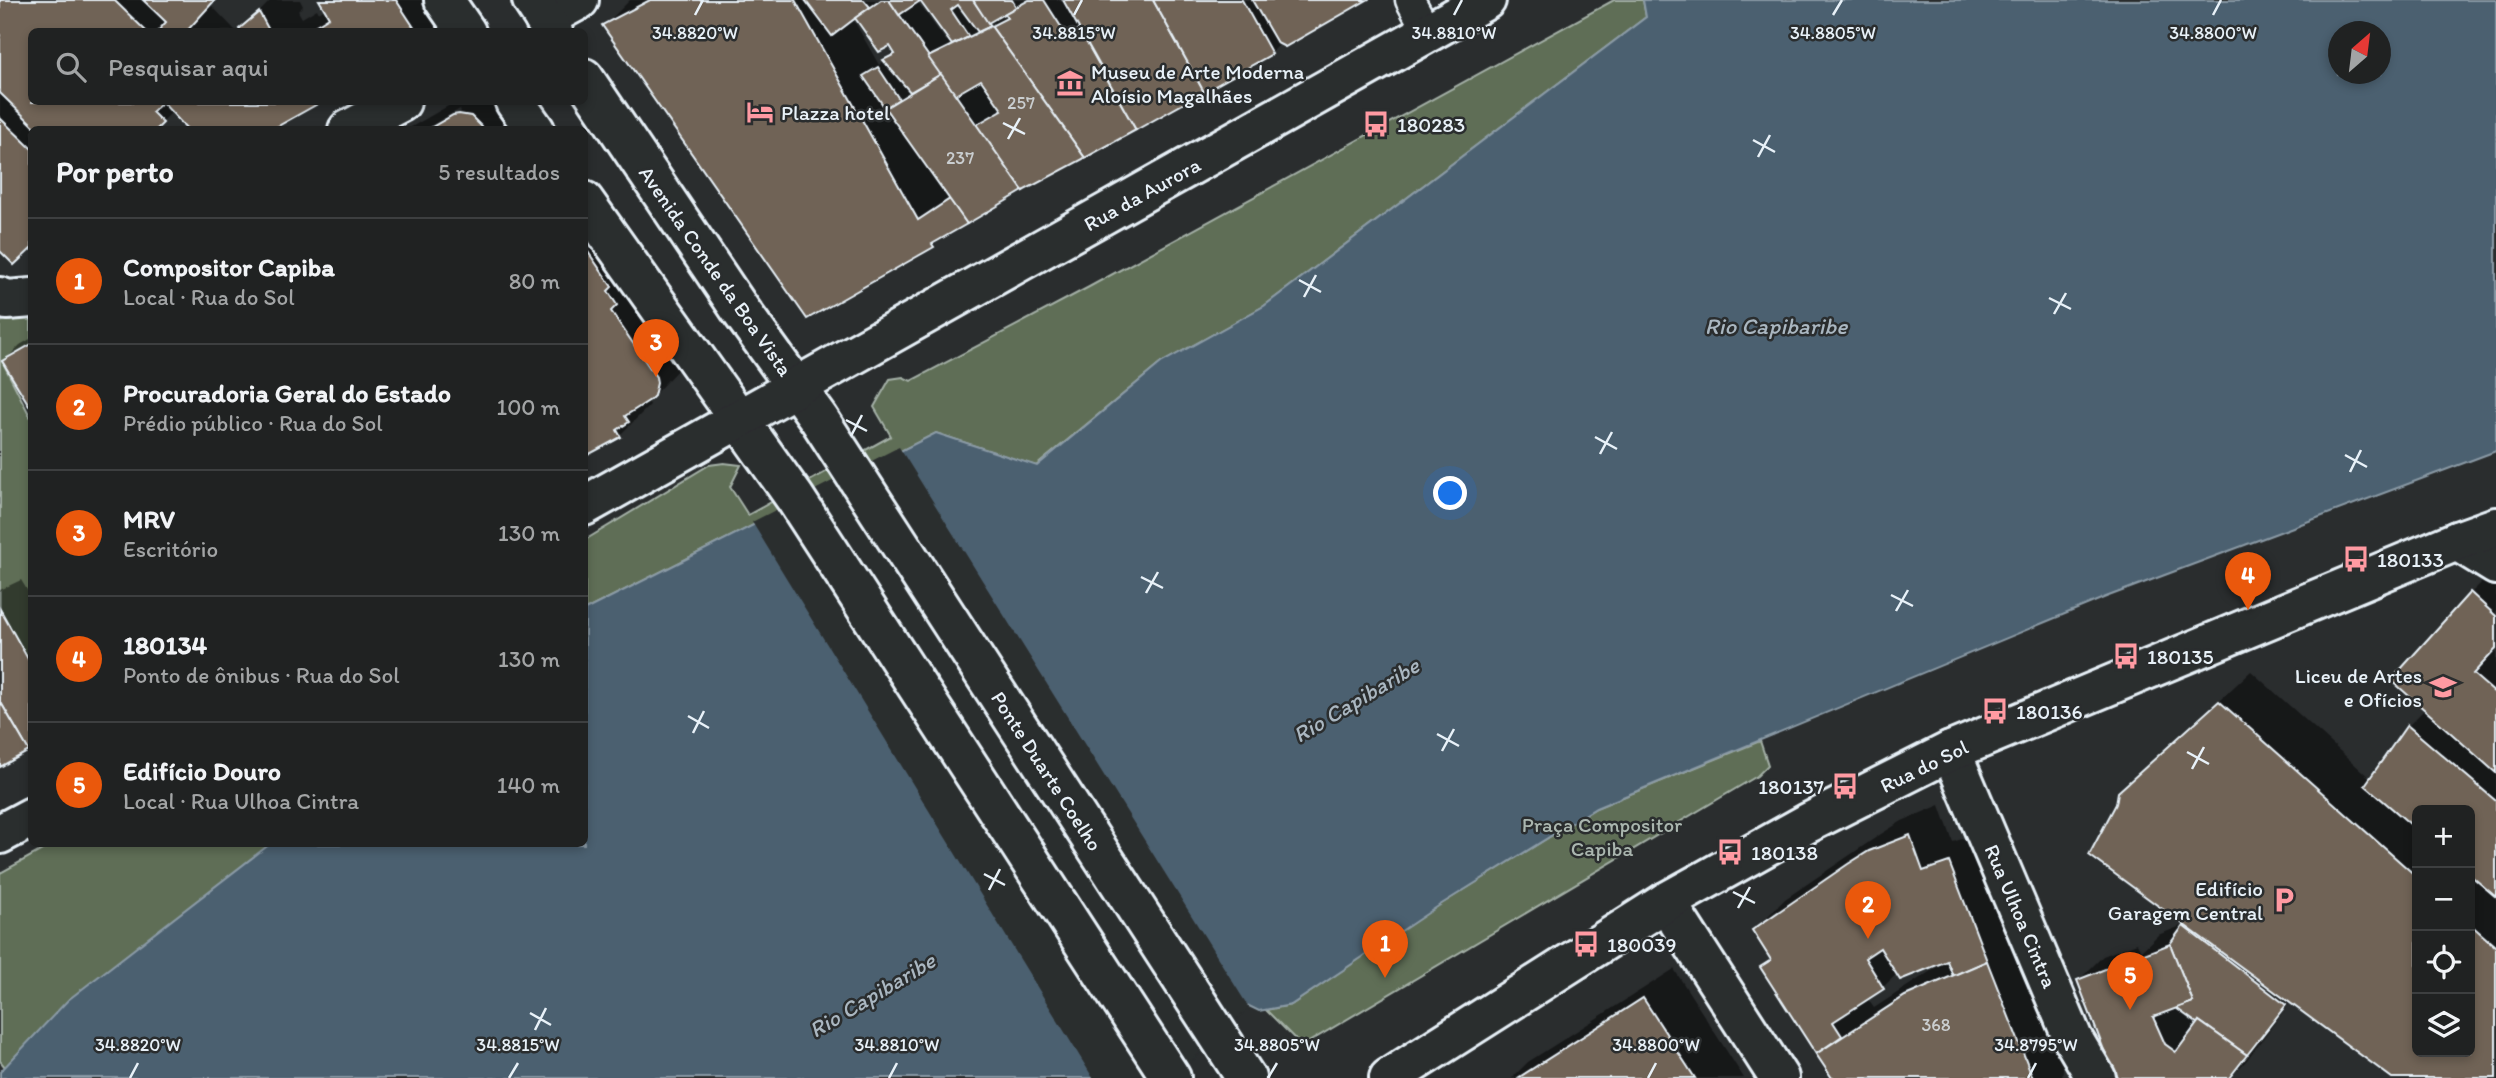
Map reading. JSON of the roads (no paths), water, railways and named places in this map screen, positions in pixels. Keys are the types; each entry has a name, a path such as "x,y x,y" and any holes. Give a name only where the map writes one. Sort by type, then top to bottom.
{"main road":[{"path":"444,0 463,28"},
{"path":"543,17 579,0"},
{"name":"Rua da Aurora","path":"588,504 1486,0"},
{"name":"Avenida Conde da Boa Vista","path":"588,84 741,311 848,463"},
{"path":"356,126 395,105"},
{"path":"517,105 532,126"},
{"path":"588,207 795,498 1171,1078"},
{"path":"0,297 8,300 28,298"},
{"name":"Ponte Duarte Coelho","path":"848,463 1242,1072"},
{"name":"Rua do Sol","path":"1389,1078 1666,902 1808,823 1951,751 2496,527"},
{"path":"2457,541 2496,565"},
{"name":"Rua Ulhoa Cintra","path":"1951,751 2073,1039 2096,1078"},
{"path":"0,834 28,819"},
{"path":"1666,902 1779,1078"}],"street":[{"path":"1409,0 1428,33"}],"water":[{"name":"Rio Capibaribe","path":"1643,0 2496,0 2496,451 2106,597 1596,808 1440,905 1291,1005 1259,1011 1247,1005 1168,1078 0,1078 0,1072 68,1000 266,847 588,847 588,608 936,433 1037,466 1161,363 1264,306 1646,17"}],"place":[{"name":"Museu de Arte Moderna Aloísio Magalhães","path":"1070,83"},
{"name":"Plazza hotel","path":"760,112"},
{"name":"180283","path":"1376,124"},
{"name":"MRV","path":"656,377"},
{"name":"180133","path":"2356,559"},
{"name":"180134","path":"2248,610"},
{"name":"180135","path":"2126,656"},
{"name":"Liceu de Artes e Ofícios","path":"2443,687"},
{"name":"180136","path":"1995,711"},
{"name":"180137","path":"1845,786"},
{"name":"180138","path":"1730,852"},
{"name":"Edifício Garagem Central","path":"2284,900"},
{"name":"Procuradoria Geral do Estado","path":"1868,939"},
{"name":"180039","path":"1586,944"},
{"name":"Compositor Capiba","path":"1385,978"},
{"name":"Edifício Douro","path":"2130,1010"}],"park label":[{"name":"Praça Compositor Capiba","path":"1602,836"}]}
